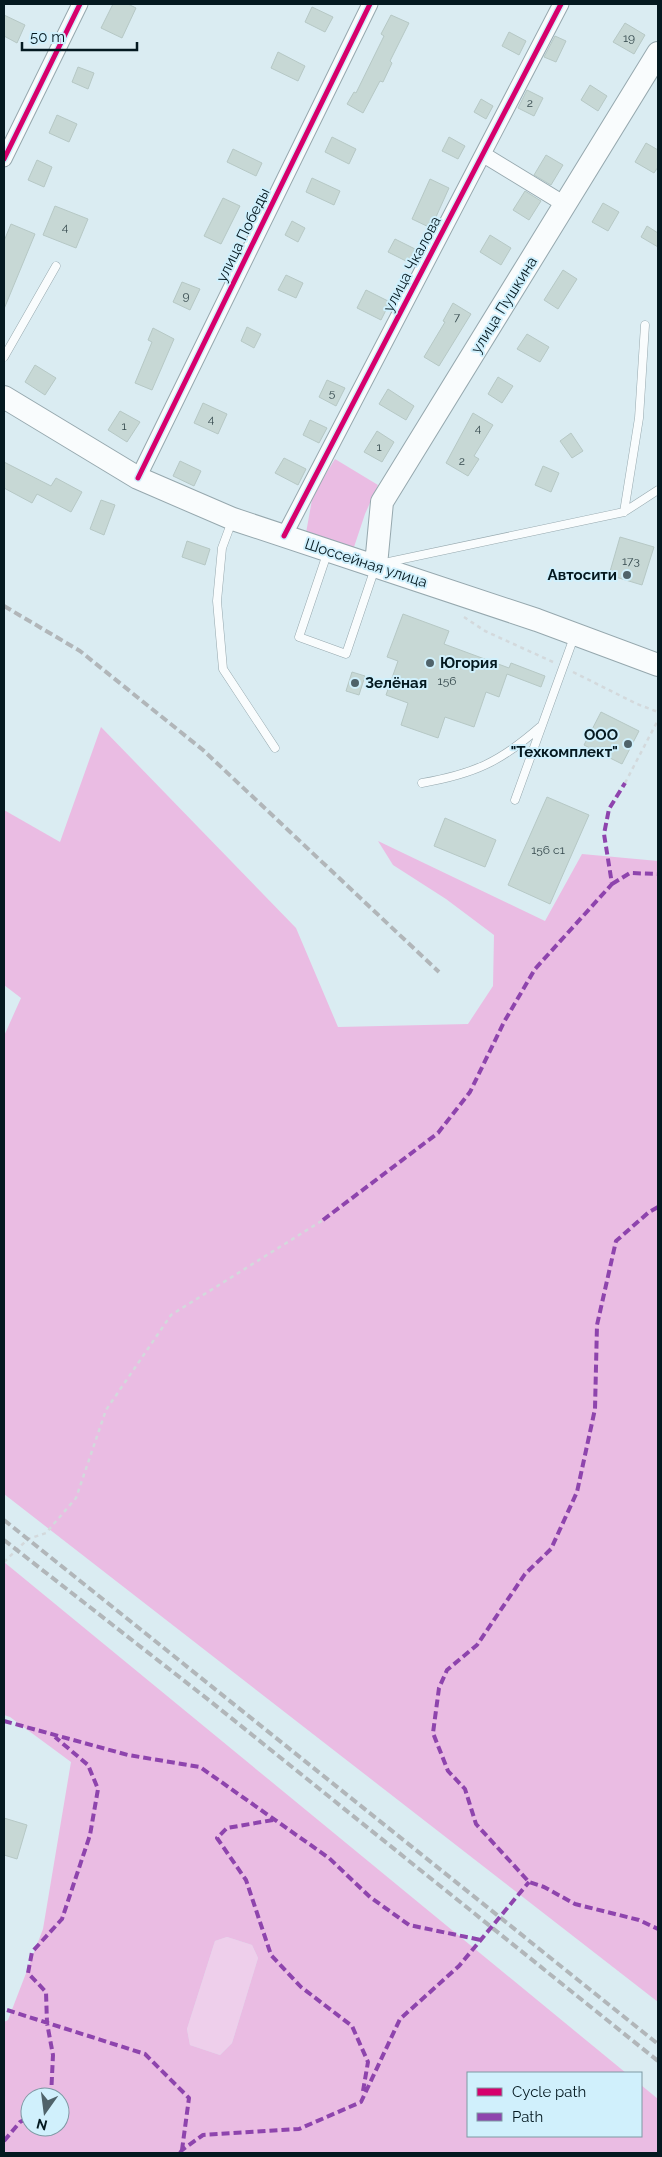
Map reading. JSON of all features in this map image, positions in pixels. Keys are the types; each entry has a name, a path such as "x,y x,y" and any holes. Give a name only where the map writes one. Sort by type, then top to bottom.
{"main road":[{"name":"улица Пушкина","path":"376,565 382,502 658,53"},
{"name":"Шоссейная улица","path":"4,398 138,478 233,519 376,565 658,665"}],"street":[{"path":"4,158 80,4"},
{"name":"улица Победы","path":"138,478 370,4"},
{"name":"улица Чкалова","path":"284,536 561,4"},
{"path":"484,155 566,204"}],"lane":[{"path":"4,357 56,266"},
{"path":"624,512 639,418 645,325"},
{"path":"328,550 300,637 346,654 376,565 419,554 624,512 658,490"},
{"path":"233,519 222,548 217,601 223,669 275,748"},
{"path":"515,800 575,634"},
{"path":"422,783 456,777 487,766 516,748 541,726"}],"path":[{"path":"625,783 658,720"},
{"path":"4,1562 28,1539 46,1533 76,1498 106,1410 171,1315 323,1220"}],"shaded area":[{"path":"335,459 378,485 365,514 353,550 306,533 313,494"},
{"path":"101,727 296,928 338,1027 468,1024 493,986 494,935 446,899 393,865 378,841 545,921 582,854 658,861 658,2002 4,1494 4,1036 21,998 4,985 4,810 60,842"},
{"path":"4,1562 625,2072 467,2072 467,2137 642,2137 642,2086 658,2099 658,2153 4,2153 4,2022 8,2020 43,1929 71,1762 10,1717 4,1715","holes":["227,1937 252,1945 258,1958 232,2043 220,2055 190,2045 187,2029 215,1941"]},
{"path":"227,1937 252,1945 258,1958 232,2043 220,2055 190,2045 187,2029 215,1941"}],"building":[{"path":"113,4 128,4 136,8 122,38 101,28"},
{"path":"312,7 333,17 325,32 305,22"},
{"path":"4,15 25,25 17,43 4,36"},
{"path":"391,15 409,23 390,61 392,63 383,82 380,81 363,113 347,104 354,92 356,93 384,36 381,34"},
{"path":"625,23 645,35 634,54 613,42"},
{"path":"509,32 526,41 519,55 502,46"},
{"path":"555,36 566,41 556,62 544,57"},
{"path":"278,52 305,66 298,81 271,68"},
{"path":"78,67 94,73 88,89 72,82"},
{"path":"590,85 607,96 598,111 581,100"},
{"path":"527,90 543,98 534,116 518,108"},
{"path":"481,99 493,106 486,119 474,112"},
{"path":"57,115 77,124 69,142 49,133"},
{"path":"332,137 356,149 349,164 325,152"},
{"path":"449,137 465,146 458,159 442,151"},
{"path":"646,143 658,150 658,167 654,173 635,162"},
{"path":"233,149 262,163 256,176 227,162"},
{"path":"546,155 563,165 551,185 534,175"},
{"path":"37,160 52,167 44,187 28,180"},
{"path":"312,178 340,191 334,205 306,192"},
{"path":"430,179 449,188 431,228 412,219"},
{"path":"525,191 541,201 529,220 513,210"},
{"path":"223,198 240,206 221,244 204,236"},
{"path":"603,203 619,212 608,231 592,222"},
{"path":"55,206 88,219 76,248 43,235"},
{"path":"292,221 305,228 298,242 285,235"},
{"path":"11,224 35,234 4,309 4,241"},
{"path":"647,226 658,233 658,247 641,237"},
{"path":"490,235 511,248 501,265 480,252"},
{"path":"395,239 417,250 410,263 388,252"},
{"path":"563,270 577,279 558,309 544,300"},
{"path":"286,275 303,283 296,298 278,290"},
{"path":"182,282 200,289 190,310 173,302"},
{"path":"366,290 390,302 381,320 357,308"},
{"path":"453,303 471,314 439,366 424,357 445,322 443,321"},
{"path":"247,327 261,334 254,348 241,341"},
{"path":"153,328 174,339 152,390 135,383 152,342 148,340"},
{"path":"527,334 549,347 540,362 517,349"},
{"path":"35,365 56,378 45,395 25,382"},
{"path":"498,377 513,386 502,403 488,394"},
{"path":"327,380 345,388 336,406 319,397"},
{"path":"388,389 414,406 406,420 379,404"},
{"path":"203,403 227,414 218,434 194,423"},
{"path":"120,411 140,422 127,442 108,430"},
{"path":"473,413 493,425 474,456 479,459 468,476 446,463"},
{"path":"310,420 327,428 319,443 303,435"},
{"path":"377,431 394,442 382,462 364,452"},
{"path":"571,433 583,451 572,458 560,441"},
{"path":"284,458 306,469 298,485 275,473"},
{"path":"180,461 201,471 194,486 173,476"},
{"path":"4,462 51,486 56,478 82,492 71,512 37,494 32,503 4,488"},
{"path":"543,466 559,473 551,492 535,485"},
{"path":"101,500 115,505 104,535 90,529"},
{"path":"620,537 654,547 642,585 609,575"},
{"path":"187,541 210,549 205,565 182,557"},
{"path":"403,614 449,631 444,644 509,668 511,663 545,676 541,687 507,674 499,697 486,692 474,727 445,717 438,738 401,725 408,703 386,695 398,661 387,657"},
{"name":"Зелёная","path":"352,672 365,676 359,695 346,691"},
{"path":"601,712 639,731 622,764 584,745"},
{"path":"547,797 589,815 550,904 508,885"},
{"path":"445,818 496,840 485,867 434,846"},
{"path":"4,1818 27,1825 17,1859 4,1855"}],"railway":[{"path":"4,606 80,651 203,750 439,972"},
{"path":"4,1520 658,2044"},
{"path":"4,1540 210,1701 658,2061"}],"marked path":[{"path":"323,1220 438,1133 470,1092 504,1022 535,969 612,884 604,834 609,809 625,783"},
{"path":"612,884 630,873 658,874"},
{"path":"658,1207 649,1212 616,1241 597,1325 595,1409 577,1492 551,1549 525,1574 477,1645 447,1670 439,1688 433,1733 448,1771 465,1789 476,1824 529,1882 544,1887 575,1904 639,1920 658,1929"},
{"path":"4,1721 128,1755 200,1767 329,1858 370,1897 409,1925 481,1940"},
{"path":"51,2087 53,2055 47,2023 46,1992 28,1973 32,1952 62,1919 90,1835 98,1789 88,1765 55,1737"},
{"path":"273,1820 227,1828 217,1838 246,1880 271,1955 301,1987 352,2026 368,2062 363,2091"},
{"path":"180,2153 203,2135 299,2129 361,2102 400,2019 459,1966 529,1882"},
{"path":"7,2010 145,2054 189,2098 182,2150"},
{"path":"4,2141 20,2122"}],"cycle path":[{"path":"4,159 80,4"},
{"path":"138,478 370,4"},
{"path":"284,536 561,4"}],"place":[{"name":"Автосити","path":"627,575"},
{"name":"Югория","path":"430,663"},
{"name":"Зелёная","path":"355,683"},
{"name":"ООО \"Техкомплект\"","path":"628,744"}]}
